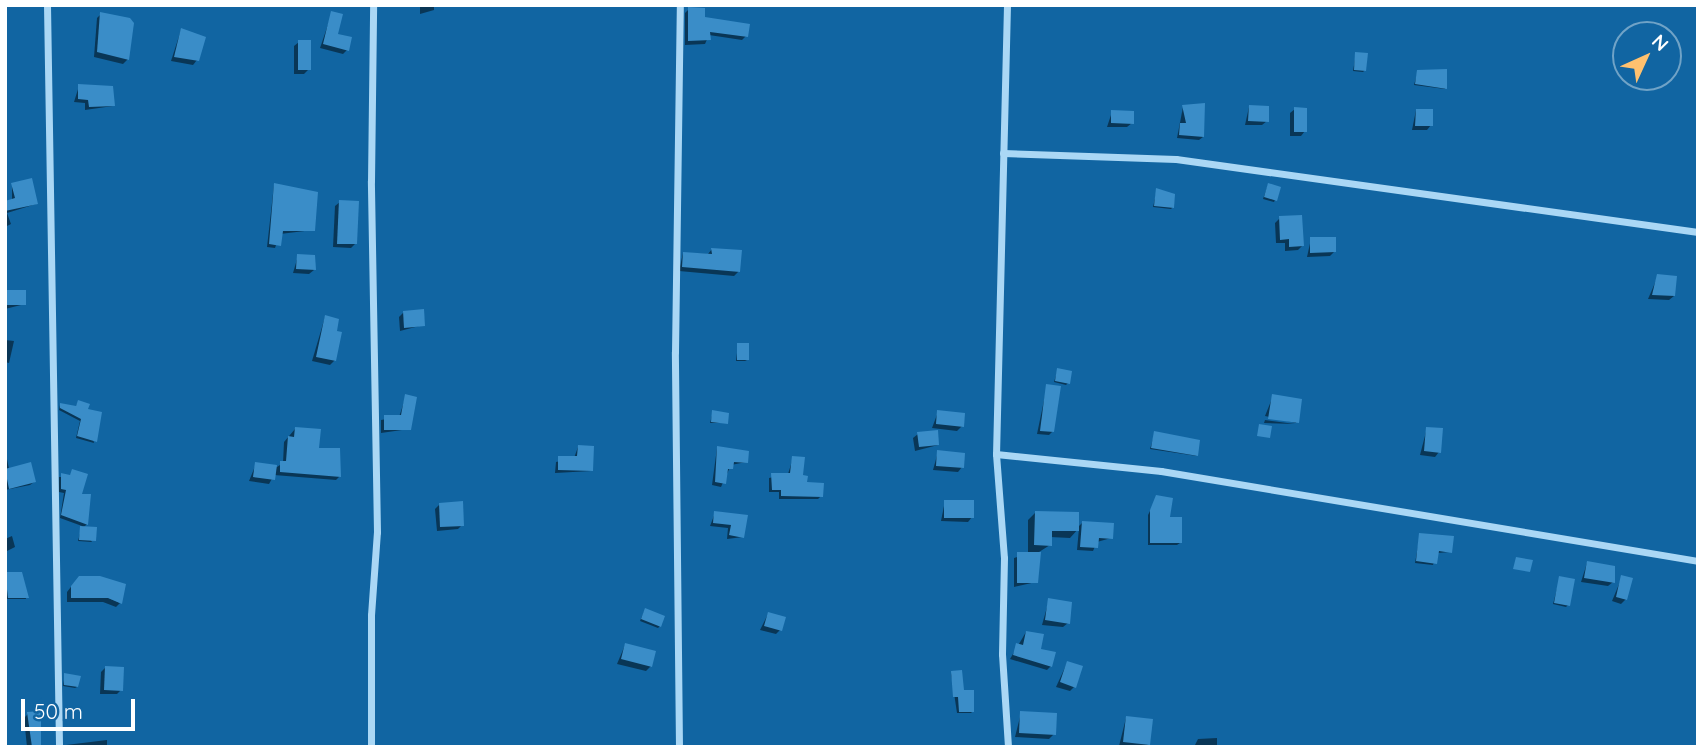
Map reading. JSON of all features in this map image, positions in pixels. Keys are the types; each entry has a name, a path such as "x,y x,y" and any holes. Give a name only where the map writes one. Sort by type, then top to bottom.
{"street":[{"path":"47,5 59,747"},
{"path":"371,747 371,615 377,532 371,181 373,5"},
{"path":"679,747 675,352 680,5"},
{"path":"1007,5 996,454 1004,558 1002,654 1008,747"},
{"path":"1003,153 1176,159 1698,232"},
{"path":"996,454 1161,471 1698,561"}],"building":[{"path":"688,7 705,8 705,17 750,24 748,37 710,32 711,40 688,41"},
{"path":"331,11 343,14 338,34 352,37 349,51 323,44"},
{"path":"100,12 130,18 134,23 129,60 97,52"},
{"path":"181,28 206,37 199,61 174,57"},
{"path":"298,40 311,40 311,70 298,70"},
{"path":"1355,52 1368,53 1366,71 1354,70"},
{"path":"1447,69 1447,89 1415,84 1417,70"},
{"path":"78,84 113,86 115,106 89,107 88,100 78,99"},
{"path":"1205,103 1204,137 1179,135 1180,123 1186,123 1182,105"},
{"path":"1249,105 1269,106 1269,122 1248,121"},
{"path":"1294,107 1307,108 1307,132 1294,132"},
{"path":"1416,109 1433,109 1433,126 1415,126"},
{"path":"1111,110 1134,111 1134,124 1111,123"},
{"path":"32,178 38,204 5,211 5,201 15,198 11,183"},
{"path":"274,183 318,192 315,231 283,231 281,246 269,244"},
{"path":"1268,183 1281,187 1277,201 1264,197"},
{"path":"1156,188 1175,194 1174,208 1154,206"},
{"path":"339,200 359,201 357,244 337,244"},
{"path":"1302,215 1304,246 1289,247 1289,239 1280,240 1279,216"},
{"path":"1310,237 1336,237 1336,252 1310,253"},
{"path":"711,248 742,250 740,272 682,267 683,252 712,254"},
{"path":"297,254 315,255 316,270 296,269"},
{"path":"1657,274 1677,276 1675,296 1652,295"},
{"path":"7,290 26,290 26,305 7,305"},
{"path":"424,309 425,326 404,328 403,311"},
{"path":"325,315 339,319 337,331 342,332 336,361 316,357"},
{"path":"737,343 749,343 749,360 737,360"},
{"path":"1057,368 1072,371 1070,384 1055,381"},
{"path":"1046,384 1061,386 1054,432 1040,431"},
{"path":"405,394 417,397 411,430 384,430 384,415 401,415"},
{"path":"1272,394 1302,399 1299,423 1268,419"},
{"path":"78,400 90,404 88,409 102,412 97,442 77,436 81,419 60,408 60,403 76,406"},
{"path":"712,410 729,413 728,424 711,422"},
{"path":"937,410 965,413 964,427 936,424"},
{"path":"1259,424 1272,426 1270,438 1257,436"},
{"path":"295,427 321,429 319,448 340,448 341,477 280,472 280,461 286,461 288,436 294,437"},
{"path":"1426,427 1443,428 1441,453 1424,451"},
{"path":"938,430 939,445 919,447 917,432"},
{"path":"1154,431 1200,440 1198,456 1151,448"},
{"path":"578,445 594,446 593,471 558,470 558,456 577,456"},
{"path":"717,446 749,451 748,463 734,462 733,469 728,469 726,484 715,482"},
{"path":"937,450 965,453 964,468 936,466"},
{"path":"792,456 805,457 803,475 808,476 807,482 824,483 823,497 781,496 781,490 772,490 771,473 790,473"},
{"path":"31,462 36,482 9,489 5,469"},
{"path":"255,462 277,465 275,480 253,477"},
{"path":"72,469 88,474 82,494 91,494 88,525 61,515 66,490 61,489 61,473 70,475"},
{"path":"1156,495 1173,498 1170,517 1182,517 1182,543 1150,543 1150,510"},
{"path":"944,500 974,500 974,518 944,518"},
{"path":"463,501 464,526 440,527 439,503"},
{"path":"714,511 748,515 744,538 729,535 731,525 713,523"},
{"path":"1035,511 1079,512 1079,531 1052,531 1052,546 1034,545"},
{"path":"1082,521 1114,523 1113,539 1099,538 1098,548 1080,547"},
{"path":"80,526 97,527 96,541 79,540"},
{"path":"1419,533 1454,536 1452,553 1439,551 1437,564 1416,561"},
{"path":"1017,552 1041,552 1038,583 1017,583"},
{"path":"1516,557 1533,560 1530,572 1513,569"},
{"path":"1587,561 1615,566 1615,583 1584,578"},
{"path":"5,572 22,572 29,598 8,598"},
{"path":"1621,575 1633,578 1627,600 1616,597"},
{"path":"79,576 100,576 126,584 122,604 108,598 71,598 71,586"},
{"path":"1559,576 1575,579 1570,606 1554,603"},
{"path":"1048,598 1072,602 1070,624 1045,620"},
{"path":"645,608 665,616 661,627 641,619"},
{"path":"768,612 786,617 782,631 764,626"},
{"path":"1026,631 1044,634 1041,649 1056,652 1052,667 1013,655 1016,643 1023,645"},
{"path":"625,643 656,651 652,667 621,659"},
{"path":"1067,661 1083,666 1076,688 1060,682"},
{"path":"105,666 124,667 123,691 104,690"},
{"path":"962,670 964,690 974,690 974,712 959,712 958,697 953,697 951,671"},
{"path":"64,673 81,676 78,687 64,685"},
{"path":"41,711 41,747 32,747 27,712"},
{"path":"1020,711 1057,713 1056,735 1019,733"},
{"path":"1126,716 1153,719 1150,745 1123,742"}]}
